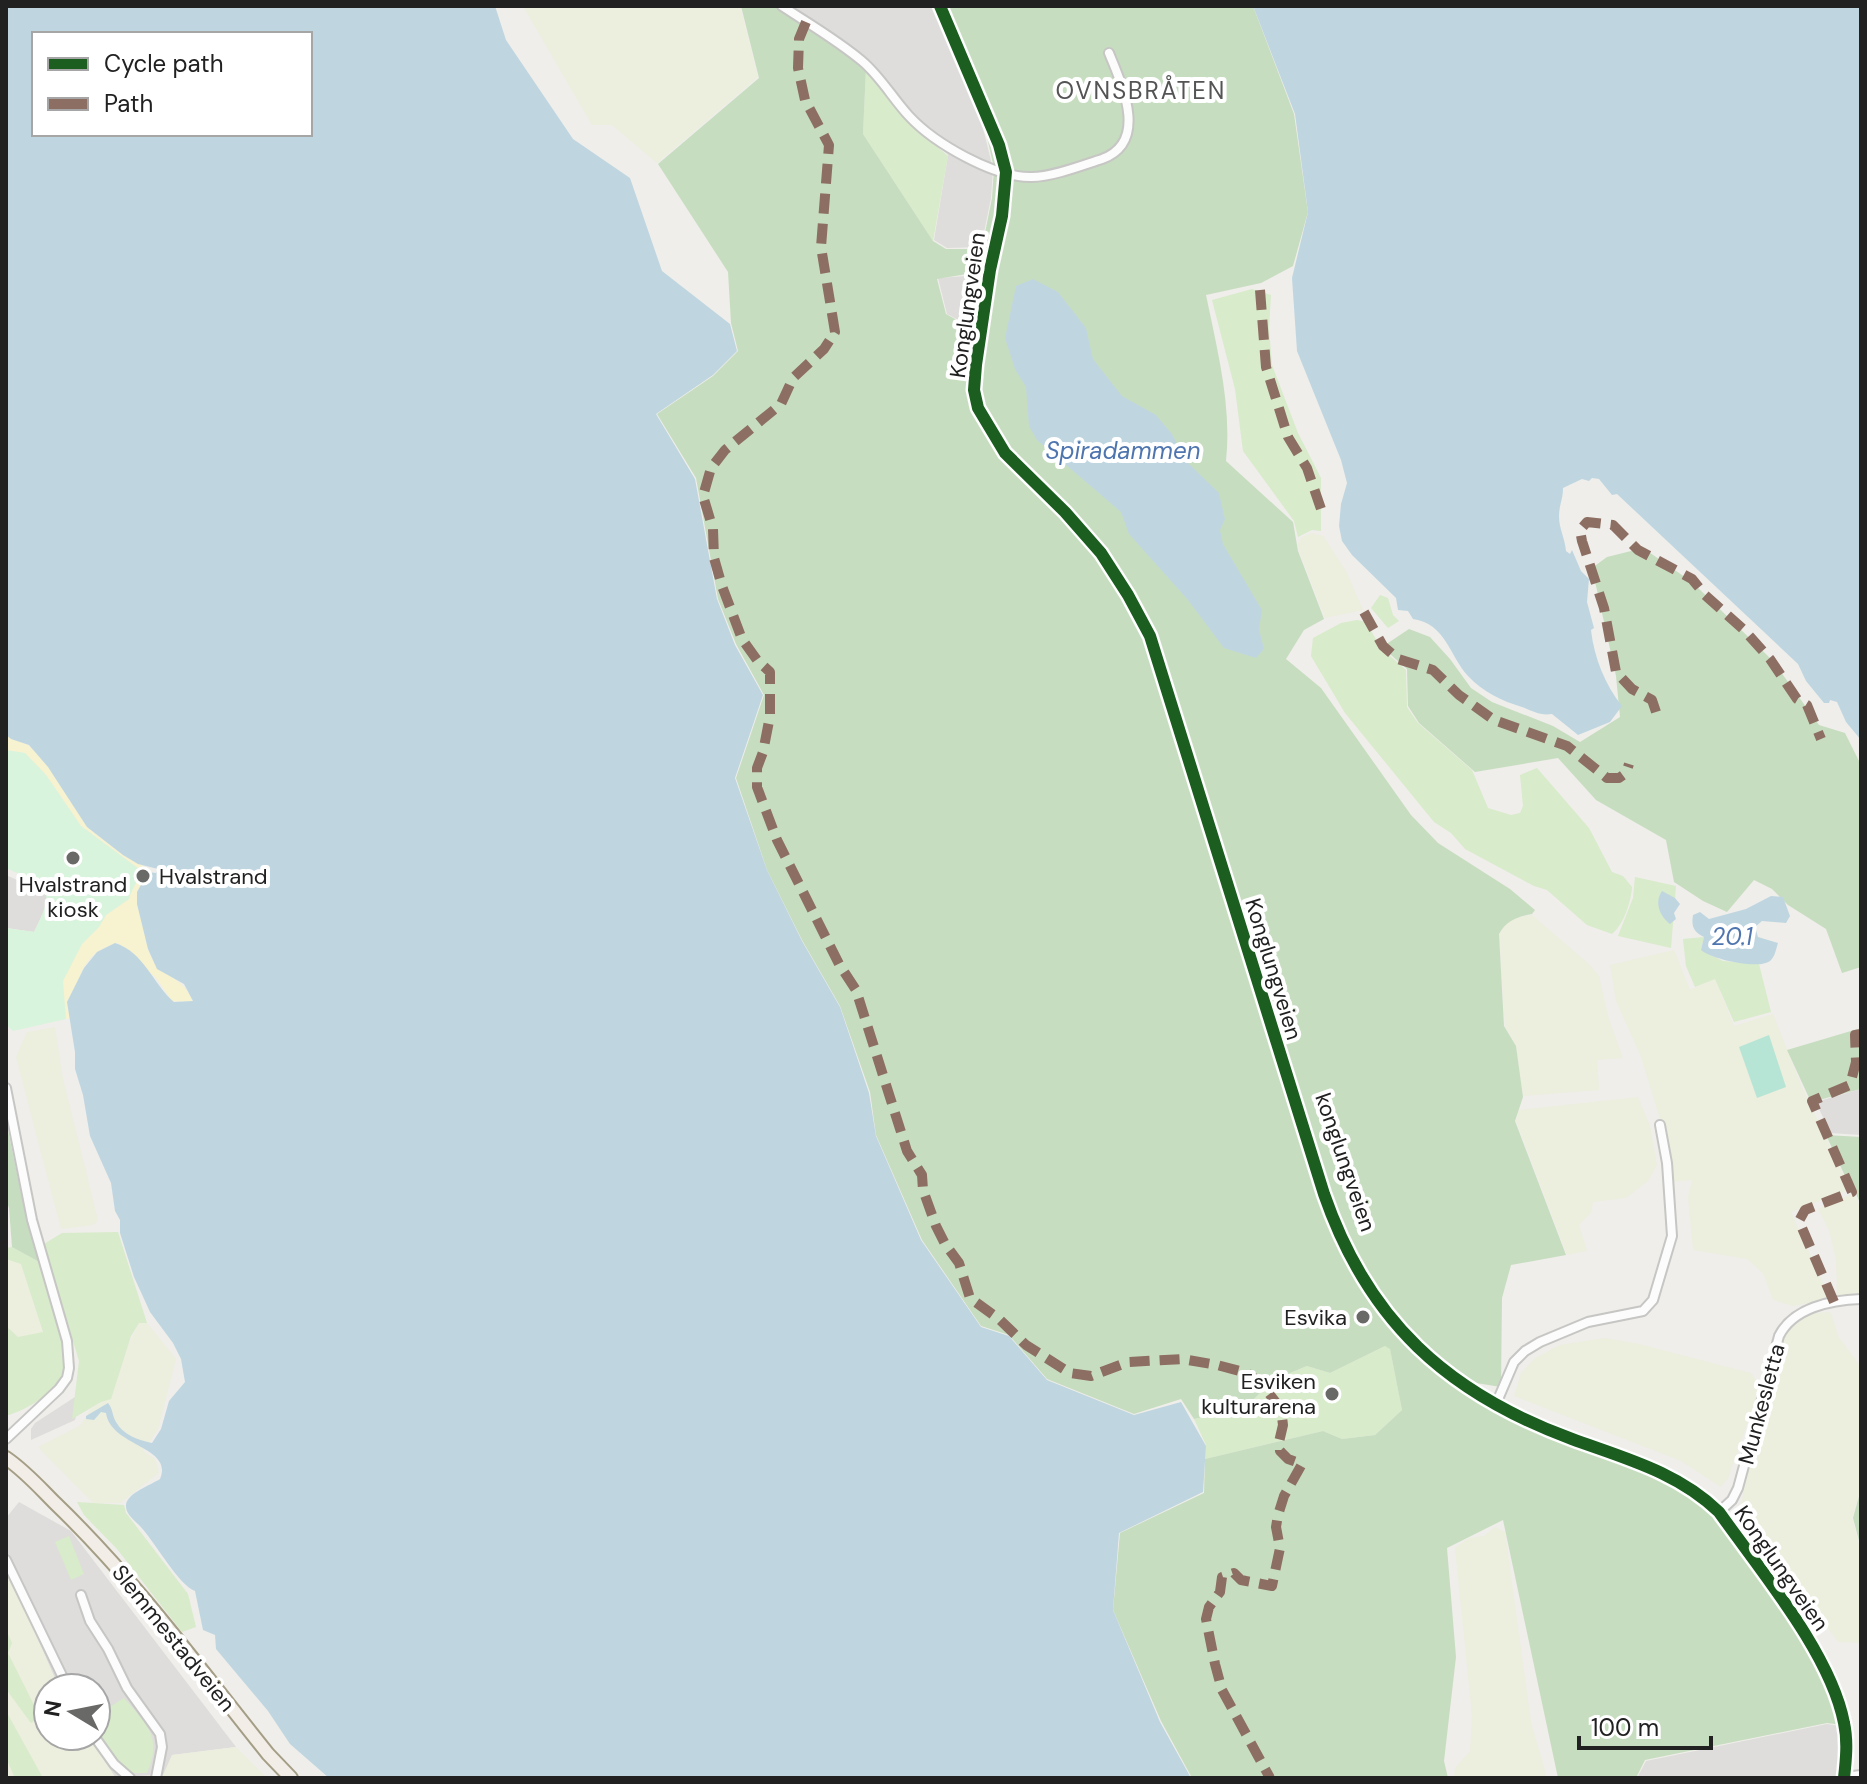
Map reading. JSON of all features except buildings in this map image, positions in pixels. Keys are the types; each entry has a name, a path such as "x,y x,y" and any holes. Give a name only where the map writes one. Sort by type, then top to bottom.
{"main road":[{"name":"Slemmestadveien","path":"6,1458 40,1485 135,1586 268,1754 291,1778"},
{"name":"Slemmestadveien","path":"6,1468 35,1492 53,1501"}],"street":[{"path":"782,6 864,62 908,115 940,144 1006,172 1032,177 1085,165 1119,151 1124,143 1129,122 1127,99 1109,53"},
{"name":"Konglungveien","path":"940,6 999,145 1006,172 1002,216 990,270 976,365 974,390 978,408 1005,453 1065,512 1101,553 1150,636 1324,1194 1349,1257 1386,1314 1444,1371 1496,1404 1552,1431 1669,1475 1701,1494 1719,1512 1827,1672 1845,1726 1844,1777"},
{"path":"6,1088 32,1220 67,1341 69,1368 67,1378 59,1389 6,1439"},
{"path":"1496,1404 1514,1362 1525,1351 1588,1322 1643,1311 1653,1300 1672,1236 1667,1163 1660,1125"},
{"name":"Munkesletta","path":"1719,1512 1732,1500 1738,1488 1784,1325 1799,1312 1834,1302 1861,1299"},
{"path":"6,1560 60,1672"},
{"path":"81,1595 90,1621 127,1688 160,1734 162,1747 156,1778"},
{"path":"104,1752 130,1778"},
{"path":"1844,1777 1861,1775"}],"shaded area":[{"path":"792,6 937,6 983,128 993,169 991,198 981,247 947,248 934,240 948,155 866,66"},
{"path":"967,276 978,291 975,329 947,314 938,278"},
{"path":"6,875 48,894 46,907 34,932 6,928"},
{"path":"1861,1089 1861,1135 1830,1133 1816,1102"},
{"path":"75,1397 78,1408 75,1420 31,1440 31,1429 35,1423"},
{"path":"19,1502 71,1531 236,1747 172,1755 164,1775 115,1777 99,1752 112,1752 112,1672 52,1672 6,1566 6,1518"},
{"path":"1827,1724 1848,1727 1840,1778 1637,1778 1646,1761"}],"green space":[{"path":"523,6 740,6 758,77 657,163 612,125 592,125"},
{"path":"741,6 781,6 866,68 863,134 933,241 946,249 980,249 967,274 937,279 946,314 975,330 982,248 992,198 994,168 985,128 938,6 1253,6 1294,114 1308,212 1293,266 1261,283 1206,295 1225,398 1226,461 1293,522 1298,551 1324,619 1304,630 1286,659 1321,688 1411,815 1438,843 1510,889 1535,910 1509,922 1499,934 1504,1026 1516,1046 1523,1097 1515,1121 1566,1255 1511,1265 1502,1298 1501,1387 1476,1383 1432,1360 1470,1388 1670,1474 1731,1531 1842,1688 1849,1726 1827,1723 1645,1760 1636,1778 1558,1778 1503,1520 1447,1548 1456,1657 1444,1761 1448,1778 1192,1778 1161,1721 1113,1610 1120,1533 1204,1493 1205,1459 1323,1431 1342,1439 1375,1435 1402,1410 1390,1349 1385,1346 1330,1373 1307,1366 1273,1380 1245,1408 1194,1419 1181,1399 1134,1414 1047,1379 1009,1335 981,1326 922,1240 876,1135 870,1092 840,1006 767,870 736,778 764,695 736,644 718,599 696,478 657,414 713,376 738,351 731,323 728,272 658,164 759,78"},
{"path":"866,68 909,123 948,156 933,241 863,134"},
{"path":"1252,289 1271,295 1269,328 1272,365 1298,433 1321,478 1321,531 1312,530 1298,537 1294,521 1243,451 1235,389 1212,300"},
{"path":"1312,533 1323,536 1346,571 1363,610 1325,618 1299,551 1298,544 1302,537"},
{"path":"1643,548 1692,582 1773,661 1819,725 1845,733 1861,765 1861,967 1842,973 1826,929 1788,905 1772,889 1754,880 1727,912 1674,882 1666,840 1596,800 1558,758 1475,772 1419,723 1408,706 1407,669 1382,647 1409,629 1430,637 1471,688 1492,702 1553,726 1580,742 1620,717 1616,676 1592,568 1607,557"},
{"path":"1380,595 1388,598 1393,615 1399,621 1388,628 1371,608"},
{"path":"1366,622 1381,648 1406,670 1407,707 1418,723 1472,770 1488,808 1511,815 1520,813 1523,806 1520,775 1537,768 1589,828 1612,872 1623,876 1632,887 1626,912 1612,934 1587,925 1547,890 1465,849 1451,833 1434,822 1345,713 1311,656 1313,638 1341,623"},
{"path":"6,750 25,753 46,775 81,826 139,869 129,899 106,915 82,944 63,981 66,1019 13,1031 6,1024 6,928 34,932 46,897 39,885 6,868"},
{"path":"1635,877 1676,886 1671,948 1618,936 1633,898"},
{"path":"1532,915 1599,976 1608,1016 1623,1058 1597,1060 1599,1090 1523,1096 1516,1046 1505,1026 1499,934 1505,924 1518,917"},
{"path":"1704,937 1701,950 1723,961 1759,964 1771,1012 1734,1022 1715,979 1695,987 1686,966 1683,939"},
{"path":"1674,950 1690,990 1715,979 1734,1026 1773,1014 1801,1085 1850,1189 1791,1212 1830,1299 1793,1306 1773,1300 1763,1273 1747,1259 1693,1250 1688,1197 1692,1180 1671,1182 1659,1116 1641,1057 1616,1001 1610,965"},
{"path":"55,1027 63,1079 98,1220 93,1225 61,1229 16,1057 27,1032"},
{"path":"1861,1028 1861,1089 1811,1102 1787,1050"},
{"path":"1769,1035 1786,1087 1757,1098 1739,1047"},
{"path":"1638,1097 1650,1126 1657,1165 1648,1181 1626,1198 1593,1202 1591,1213 1579,1225 1587,1251 1567,1255 1516,1121 1519,1110"},
{"path":"6,1121 28,1226 41,1263 12,1247 6,1200"},
{"path":"1826,1135 1861,1137 1861,1206 1855,1191 1851,1189"},
{"path":"1854,1193 1861,1209 1861,1294 1837,1298 1836,1259 1829,1230 1818,1209"},
{"path":"118,1232 147,1323 139,1323 131,1336 111,1399 72,1419 79,1361 44,1244 62,1233"},
{"path":"12,1247 41,1263 60,1330 65,1365 57,1383 42,1398 6,1416 6,1320 7,1327 18,1337 43,1332 21,1264 6,1259 6,1248"},
{"path":"6,1259 21,1264 43,1333 18,1337 7,1327"},
{"path":"1831,1312 1838,1336 1861,1367 1861,1488 1852,1518 1861,1551 1861,1643 1838,1642 1741,1510 1748,1452 1783,1329 1806,1314"},
{"path":"139,1323 147,1323 176,1359 158,1429 143,1451 155,1459 159,1473 120,1503 93,1503 38,1447 81,1425 90,1410 101,1402"},
{"path":"1605,1338 1751,1373 1760,1387 1728,1478 1721,1487 1681,1461 1514,1396 1521,1373 1535,1358 1560,1345"},
{"path":"1385,1346 1390,1348 1402,1410 1375,1435 1342,1439 1323,1431 1205,1459 1206,1445 1194,1419 1245,1408 1273,1380 1307,1366 1330,1373"},
{"path":"1861,1489 1861,1548 1853,1518"},
{"path":"77,1502 124,1505 126,1513 188,1594 196,1627 182,1632 117,1549 84,1515"},
{"path":"1495,1527 1505,1532 1531,1722 1547,1778 1454,1778 1455,1768 1470,1751 1472,1716 1455,1548 1469,1538 1484,1536"},
{"path":"69,1536 84,1574 71,1580 55,1542"},
{"path":"6,1566 52,1672 32,1672 32,1752 99,1752 115,1777 163,1775 172,1755 236,1747 267,1778 6,1778"},
{"path":"6,1630 12,1643 8,1653 32,1701 32,1722 6,1689"},
{"path":"124,1698 146,1724 153,1741 152,1761 147,1773 129,1773 111,1752 112,1705"},
{"path":"6,1711 43,1778 15,1778 6,1758"}],"sand":[{"name":"Hvalstrand","path":"6,732 11,738 28,745 56,772 87,827 123,855 149,869 140,887 147,947 159,968 185,988 193,1002 172,1001 157,979 118,943 105,947 88,962 78,982 72,1018 66,1019 62,981 82,944 106,915 129,899 139,869 81,826 46,775 25,753 6,750"}],"water":[{"path":"6,6 495,6 506,40 573,139 630,178 662,271 730,324 737,351 713,375 656,414 695,479 717,599 735,645 763,695 735,778 767,870 802,941 840,1007 869,1093 876,1136 921,1240 981,1327 1009,1336 1047,1380 1134,1415 1181,1402 1206,1446 1203,1492 1119,1533 1113,1610 1160,1722 1191,1778 329,1778 290,1744 268,1711 216,1649 215,1635 203,1630 195,1591 174,1572 127,1511 130,1497 160,1479 162,1468 158,1460 119,1433 110,1424 106,1413 101,1412 94,1420 86,1419 86,1416 108,1403 116,1422 127,1434 152,1443 161,1429 169,1401 185,1382 181,1359 150,1312 134,1277 120,1233 111,1183 90,1136 75,1069 67,1002 84,968 97,952 115,943 134,953 174,1002 193,1001 184,984 157,969 148,949 137,892 148,872 156,873 158,869 138,864 87,827 48,767 29,745 6,735"},
{"path":"1253,6 1861,6 1861,740 1846,722 1837,702 1830,700 1824,703 1806,681 1798,664 1617,494 1612,495 1599,479 1582,479 1563,488 1559,521 1566,551 1570,554 1572,550 1581,571 1589,579 1587,602 1594,628 1591,630 1595,650 1601,670 1622,706 1610,722 1578,735 1552,714 1540,714 1507,702 1480,687 1468,676 1440,634 1424,622 1413,619 1408,611 1398,610 1396,598 1352,555 1342,541 1339,526 1347,483 1341,460 1297,351 1292,278 1308,212 1295,114"},
{"name":"Spiradammen","path":"1033,279 1058,292 1086,328 1093,359 1122,396 1156,415 1172,434 1185,460 1219,493 1225,519 1220,530 1223,544 1262,610 1259,629 1264,649 1256,658 1224,648 1188,600 1129,534 1121,512 1037,440 1029,426 1026,387 1015,369 1005,338 1016,286"},
{"path":"1662,891 1680,904 1674,913 1676,919 1670,924 1659,909 1658,900"},
{"name":"20.1","path":"1771,896 1783,897 1790,916 1786,923 1762,921 1755,927 1758,937 1778,943 1770,961 1756,964 1735,962 1701,950 1704,937 1694,929 1693,915 1700,912 1709,919 1746,909"}],"waterway":[{"path":"1861,1516 1861,1523"}],"marked path":[{"path":"806,22 799,39 798,68 805,100 829,145 821,247 835,332 824,349 793,378 781,404 725,450 711,468 703,496 713,529 714,558 742,639 770,672 770,716 757,768 757,787 777,840 839,964 856,990 907,1151 922,1175 923,1190 936,1226 959,1263 970,1298 999,1319 1026,1345 1070,1373 1091,1376 1128,1362 1182,1359 1247,1373 1261,1383 1281,1409 1280,1451 1288,1459 1302,1464 1284,1496 1278,1515 1276,1527 1280,1548 1272,1586 1241,1580 1234,1573 1222,1577 1220,1592 1209,1607 1206,1619 1222,1690 1270,1778"},
{"path":"1260,290 1266,367 1288,437 1307,468 1321,509"},
{"path":"1656,712 1652,700 1632,689 1616,672 1604,608 1582,541 1580,530 1587,522 1613,525 1638,550 1692,579 1770,659 1797,699 1807,705 1821,739"},
{"path":"1364,612 1383,646 1398,659 1433,670 1459,695 1494,720 1567,746 1607,778 1619,778 1626,773 1629,764"},
{"path":"1834,1302 1799,1221 1805,1210 1852,1192 1812,1101 1850,1085 1856,1062 1855,1035 1861,1034"}],"cycle path":[{"name":"konglungveien","path":"940,6 999,145 1006,172 1002,216 990,270 976,365 974,390 978,408 1005,453 1065,512 1101,553 1150,636 1324,1194 1342,1239 1389,1315 1418,1347 1450,1375 1527,1420 1668,1476 1719,1512 1792,1613 1825,1669 1837,1697 1845,1730 1844,1778"}],"place":[{"name":"Hvalstrand kiosk","path":"73,858"},
{"name":"Hvalstrand","path":"143,876"},
{"name":"Esvika","path":"1363,1317"},
{"name":"Esviken kulturarena","path":"1332,1394"}],"district":[{"name":"OVNSBRÅTEN","path":"1141,91"}]}
